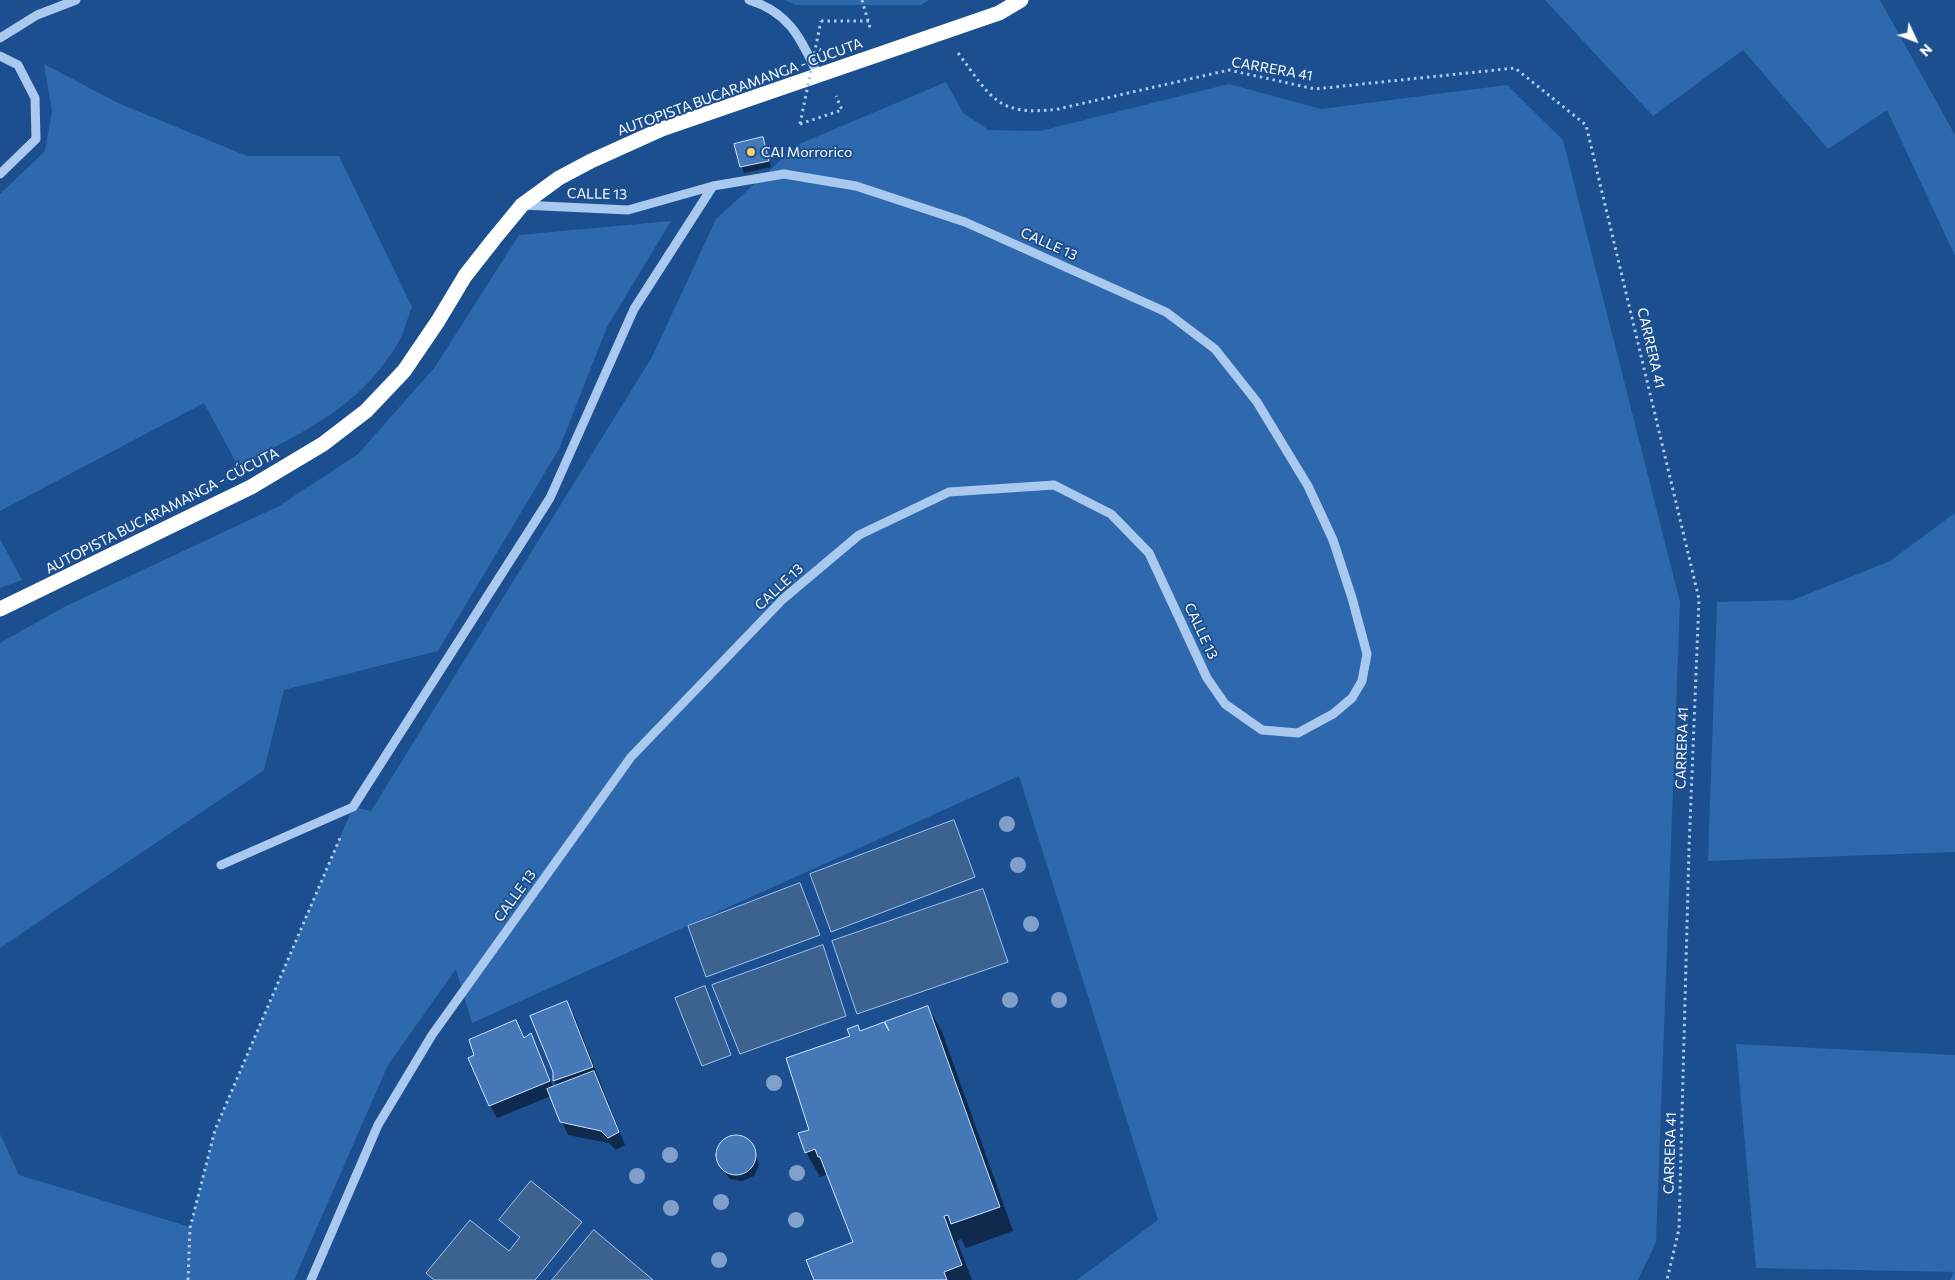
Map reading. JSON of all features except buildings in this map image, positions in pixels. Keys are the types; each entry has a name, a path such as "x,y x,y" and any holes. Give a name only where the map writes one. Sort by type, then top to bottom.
{"highway":[{"name":"AUTOPISTA BUCARAMANGA - CÚCUTA","path":"0,609 251,487 323,444 366,411 404,371 438,321 465,276 522,206 559,178 615,149 662,130 999,13 1021,0"}],"street":[{"path":"0,38 37,15 76,0"},
{"path":"749,0 781,15 795,30 818,76"},
{"path":"0,56 18,65 35,98 36,139 0,174"},
{"name":"CALLE 13","path":"312,1280 378,1126 432,1035 631,757 783,599 860,535 949,492 1054,485 1111,514 1149,553 1207,678 1225,704 1262,730 1298,733 1333,714 1352,698 1362,681 1367,654 1333,540 1308,486 1257,402 1215,349 1166,312 965,222 856,186 784,174 713,186 628,210 522,206"},
{"path":"222,865 353,807 550,498 634,308 713,186"}],"path":[{"path":"862,0 879,55"},
{"path":"843,92 836,95 842,110 800,124 821,21 869,21"},
{"name":"CARRERA 41","path":"943,33 990,96 1011,109 1038,112 1058,109 1229,70 1315,89 1515,68 1586,125 1699,599 1679,1229 1666,1280"},
{"path":"188,1280 190,1228 215,1130 353,807"}],"shaded area":[{"path":"784,0 929,0 921,5 797,5"},
{"path":"1545,0 1880,0 1955,135 1955,256 1887,110 1828,149 1743,50 1653,116"},
{"path":"44,64 118,103 247,156 339,156 412,307 398,343 383,366 366,385 347,402 306,430 238,466 204,403 0,511 0,194 45,151 52,111"},
{"path":"946,82 963,113 989,130 1040,131 1229,84 1321,109 1507,85 1563,140 1680,602 1656,1242 1638,1280 1077,1280 1158,1220 1019,776 472,1023 456,969 388,1065 294,1280 0,1280 0,1134 19,1175 190,1227 215,1130 353,807 371,811 652,357 716,219 797,145"},
{"path":"671,221 607,327 559,449 438,651 284,690 264,770 0,948 0,643 64,607 279,506 358,454 435,367 519,235"},
{"path":"1955,513 1955,852 1708,861 1717,602 1793,600 1890,561"},
{"path":"0,539 22,580 0,588"},
{"path":"954,820 975,877 831,932 810,874"},
{"path":"800,883 820,935 706,977 688,926"},
{"path":"983,889 1008,962 857,1014 832,941"},
{"path":"823,945 846,1016 740,1054 712,985"},
{"path":"705,986 731,1055 702,1066 675,998"},
{"path":"1736,1044 1955,1055 1955,1280 1950,1280 1954,1272 1756,1268"},
{"path":"531,1181 582,1222 535,1280 434,1280 426,1273 470,1220 509,1251 520,1237 499,1220"},
{"path":"594,1230 653,1280 552,1280"}],"place":[{"name":"CAI Morrorico","path":"751,152"}]}
